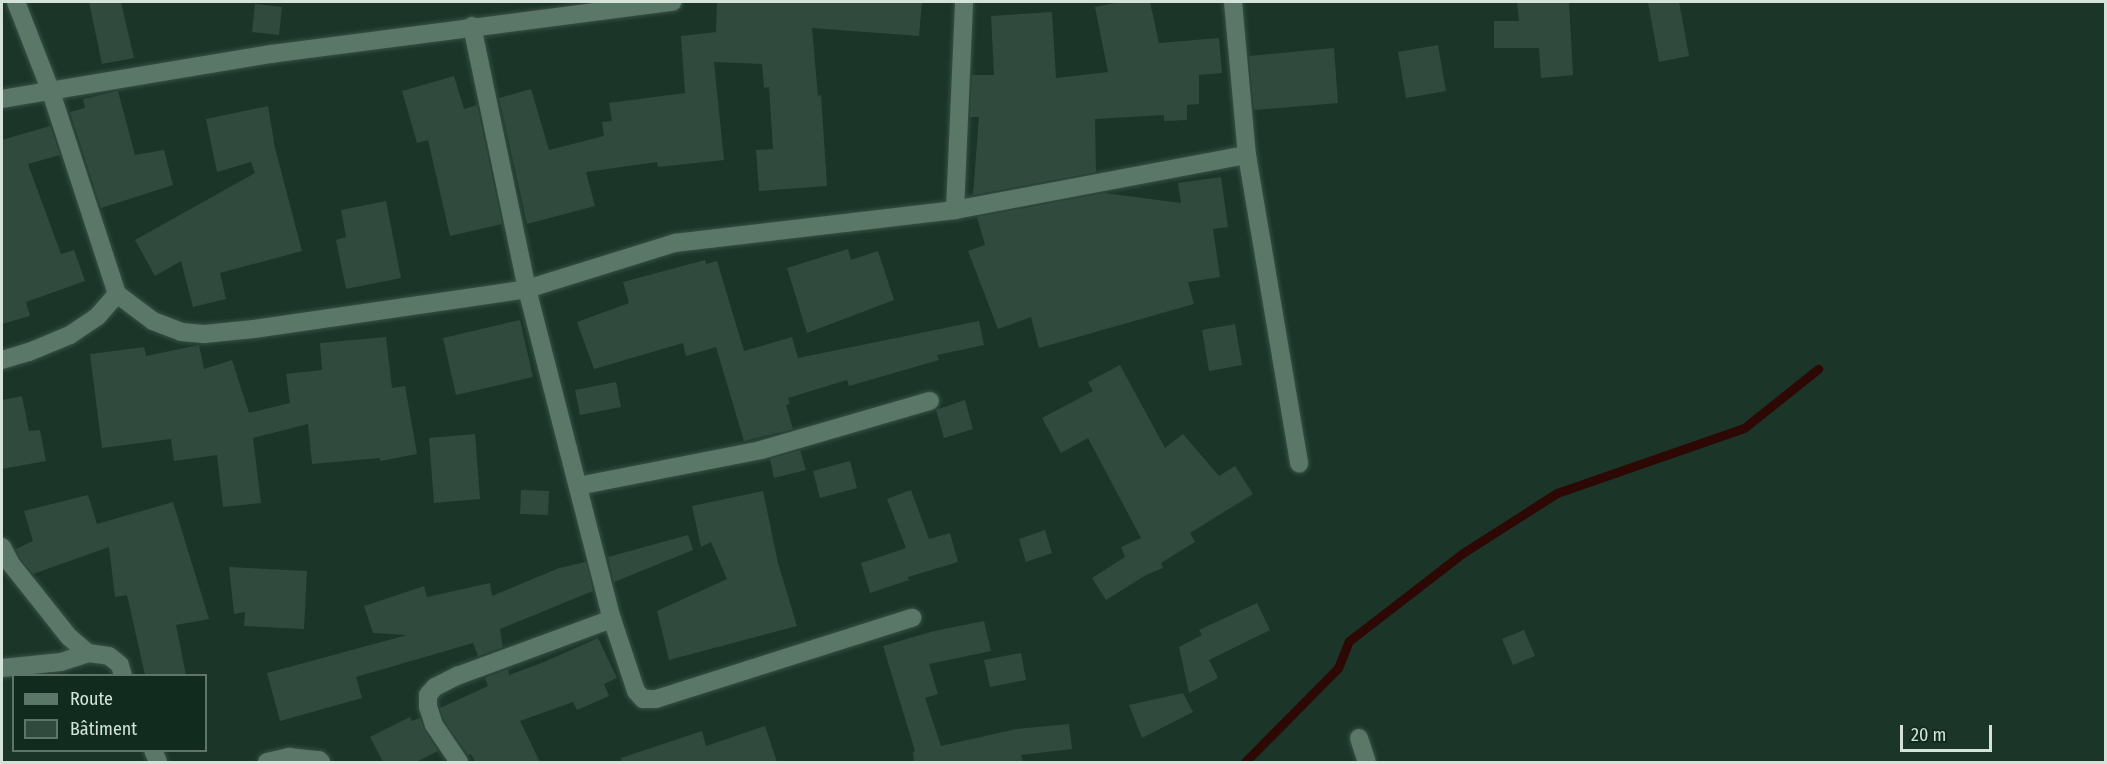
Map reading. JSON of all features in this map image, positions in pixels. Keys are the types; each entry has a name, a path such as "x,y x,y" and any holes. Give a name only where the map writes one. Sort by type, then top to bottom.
{"street":[{"path":"16,2 50,89 117,294 153,321 181,332 204,334 254,329 527,289 675,243 955,210 1247,155"},
{"path":"2,99 50,89 472,26 673,2"},
{"path":"955,210 964,2"},
{"path":"1233,2 1247,155 1299,464"},
{"path":"472,26 527,289 612,619 636,691 643,699 656,699 912,618"},
{"path":"2,360 29,352 70,335 97,317 117,294"},
{"path":"578,486 761,450 930,400"},
{"path":"2,547 11,564 69,637 88,653"},
{"path":"459,762 434,724 428,707 428,695 435,687 457,676 612,619"},
{"path":"2,668 61,662 88,653 110,656 120,665 123,674"},
{"path":"1359,738 1367,762"},
{"path":"267,762 289,757 319,759 321,762"}],"building":[{"path":"89,2 121,2 134,58 102,64"},
{"path":"717,2 922,2 919,36 812,28 818,96 821,95 827,186 759,191 756,150 773,149 769,87 764,88 762,64 714,62 724,160 658,167 657,162 586,172 595,206 527,224 499,98 531,89 549,150 604,136 602,122 612,121 609,103 685,93 681,36 716,32"},
{"path":"1120,2 1150,2 1159,43 1219,38 1222,73 1199,75 1199,104 1187,105 1187,120 1164,121 1164,115 1095,119 1096,172 973,195 979,117 970,117 972,75 994,75 991,16 1052,12 1056,78 1108,72 1095,7"},
{"path":"1517,2 1569,2 1573,75 1541,78 1539,48 1494,48 1494,21 1519,21"},
{"path":"1648,2 1679,2 1689,56 1659,62"},
{"path":"255,4 282,7 279,35 252,32"},
{"path":"1438,45 1446,91 1406,98 1398,52"},
{"path":"1334,48 1338,103 1254,110 1249,56"},
{"path":"454,76 464,109 477,105 502,224 450,236 428,140 417,143 402,91"},
{"path":"118,91 135,155 164,150 173,185 101,208 70,112 85,108 83,99"},
{"path":"268,106 275,148 302,251 220,273 226,299 193,307 181,261 155,276 135,240 255,173 251,162 217,172 206,119"},
{"path":"50,126 60,155 28,164 61,254 74,250 85,281 26,302 30,316 2,324 2,140"},
{"path":"1221,177 1228,227 1213,229 1220,277 1188,282 1194,304 1039,348 1031,317 998,329 968,251 985,245 977,217 1105,193 1181,203 1178,183"},
{"path":"386,201 401,278 346,289 336,240 346,237 341,210"},
{"path":"848,249 851,260 878,251 894,300 807,333 787,268"},
{"path":"705,260 706,264 717,261 744,351 792,337 798,358 979,321 984,345 937,355 939,360 849,386 847,380 788,398 790,404 786,405 793,429 744,441 716,347 686,356 683,343 594,369 577,322 629,303 623,282"},
{"path":"520,320 533,377 456,395 443,338"},
{"path":"1235,324 1242,365 1209,371 1202,330"},
{"path":"386,337 392,388 405,386 417,454 380,461 380,458 312,464 308,424 253,438 261,503 223,507 217,455 174,461 171,439 102,448 90,354 144,347 146,356 199,345 204,369 232,360 249,413 290,403 286,374 322,370 320,343"},
{"path":"1120,365 1165,448 1183,434 1219,476 1235,466 1253,494 1190,533 1195,542 1161,563 1163,568 1146,575 1106,600 1092,578 1125,557 1121,547 1141,538 1088,438 1061,453 1042,418 1093,391 1088,382"},
{"path":"616,382 621,407 580,415 575,390"},
{"path":"22,396 29,431 40,430 46,461 2,469 2,400"},
{"path":"965,400 973,429 944,438 936,410"},
{"path":"475,434 480,499 434,503 429,438"},
{"path":"800,450 806,470 774,478 770,459"},
{"path":"850,461 857,488 820,498 813,471"},
{"path":"521,490 549,491 548,515 520,514"},
{"path":"911,490 929,539 950,533 958,562 908,577 909,580 870,593 861,563 906,548 887,499"},
{"path":"763,491 778,563 797,626 669,660 657,611 727,579 711,542 701,547 692,506"},
{"path":"88,495 97,524 173,502 209,619 176,625 186,674 145,674 127,595 115,597 109,547 33,574 16,549 33,541 24,511"},
{"path":"1045,530 1052,553 1026,562 1019,539"},
{"path":"688,535 693,550 614,582 608,557"},
{"path":"586,562 593,591 500,629 503,647 478,656 473,643 356,677 362,698 280,721 267,673 407,635 373,633 364,606 424,586 427,597 490,583 492,596 559,568"},
{"path":"229,567 307,571 304,629 244,626 245,612 234,614"},
{"path":"1257,603 1270,630 1209,660 1218,678 1189,693 1179,647 1202,635 1199,630"},
{"path":"984,621 991,651 929,664 938,694 925,698 941,746 1016,729 1069,724 1072,749 1021,755 1023,762 914,762 913,752 915,751 883,646 934,631"},
{"path":"1524,630 1535,656 1513,665 1502,639"},
{"path":"598,638 617,678 604,684 609,696 577,710 573,702 520,721 540,762 475,762 471,754 468,755 444,720 440,708 488,686 485,678 508,669 509,675"},
{"path":"1021,653 1026,680 990,687 984,660"},
{"path":"1183,693 1193,712 1142,738 1129,705"},
{"path":"410,717 412,721 420,718 425,731 438,751 416,762 383,762 370,737"},
{"path":"765,726 777,762 622,762 621,758 702,731 706,746"}],"waterway":[{"path":"1245,762 1338,668 1349,641 1463,553 1557,493 1744,428 1818,369"}]}
